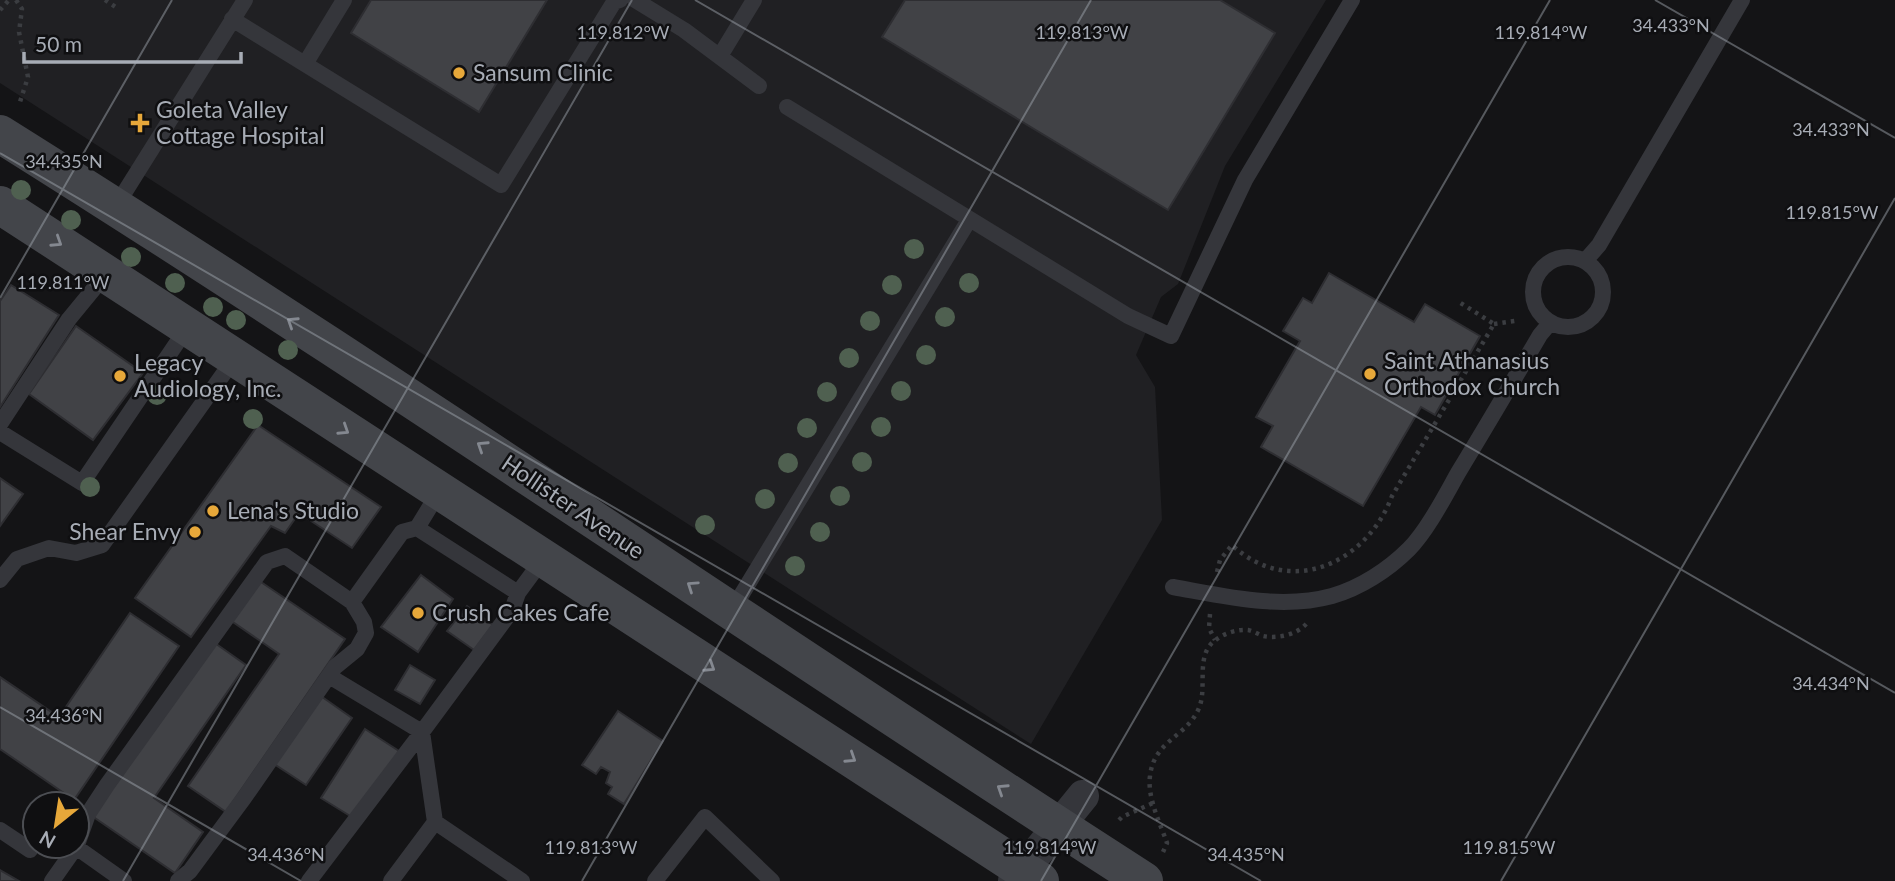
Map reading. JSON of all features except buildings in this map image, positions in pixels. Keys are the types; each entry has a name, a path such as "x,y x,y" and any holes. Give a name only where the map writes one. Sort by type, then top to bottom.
{"main road":[{"name":"Hollister Avenue","path":"9,119 116,206 1059,827 1154,867"},
{"path":"2,210 106,274 1025,877"}],"street":[{"path":"1025,877 1083,796"}],"lane":[{"path":"116,206 245,0"},
{"path":"305,64 344,0"},
{"path":"232,19 500,185 614,2 620,0"},
{"path":"635,0 684,30 759,86"},
{"path":"720,56 754,0"},
{"path":"787,107 1128,316 1171,336 1245,180 1352,0"},
{"path":"1585,261 1599,245 1742,0"},
{"path":"731,612 969,220"},
{"path":"1567,256 1585,261 1597,272 1602,282 1600,306 1594,316 1585,323 1562,327 1550,323 1541,316 1532,295 1538,272 1555,258 1567,256"},
{"path":"0,424 69,319 106,274"},
{"path":"1173,587 1248,599 1295,602 1332,596 1366,582 1384,570 1411,548 1441,503 1540,335 1550,323"},
{"path":"0,432 82,483 187,328"},
{"path":"0,580 17,559 27,555 49,548 76,552 102,545 234,359"},
{"path":"352,602 402,532 417,528 439,492"},
{"path":"417,528 518,593"},
{"path":"91,809 267,562 285,556 352,602 364,622 366,634 357,649 335,667 190,871 178,881"},
{"path":"309,881 512,610 518,593 543,559"},
{"path":"329,676 422,732"},
{"path":"391,881 435,822 422,732"},
{"path":"655,881 705,817 772,881"},
{"path":"435,822 522,881"},
{"path":"0,830 21,844"},
{"path":"91,856 124,881"},
{"path":"51,881 67,860"}],"path":[{"path":"0,10 9,0"},
{"path":"9,119 28,77 19,32 22,9 16,0"},
{"path":"105,0 117,8"},
{"path":"1459,302 1494,324 1515,321"},
{"path":"1217,572 1220,560 1232,545 1256,564 1275,571 1295,572 1326,566 1362,543 1386,512 1392,496 1494,324"},
{"path":"1210,613 1209,628 1215,640"},
{"path":"1154,867 1167,843 1153,803 1149,776 1156,756 1165,743 1189,723 1199,709 1203,661 1215,640 1234,631 1248,630 1278,637 1304,627 1308,621 1318,620"},
{"path":"1119,821 1122,817 1153,803"}],"shaded area":[{"path":"0,0 1326,0 1225,166 1178,284 1161,297 1136,355 1155,387 1162,520 1031,744 0,83"}],"place":[{"name":"Sansum Clinic","path":"459,73"},
{"name":"Goleta Valley Cottage Hospital","path":"140,123"},
{"name":"Saint Athanasius Orthodox Church","path":"1370,374"},
{"name":"Legacy Audiology, Inc.","path":"120,376"},
{"name":"Lena's Studio","path":"213,511"},
{"name":"Shear Envy","path":"195,532"},
{"name":"Crush Cakes Cafe","path":"418,613"}]}
